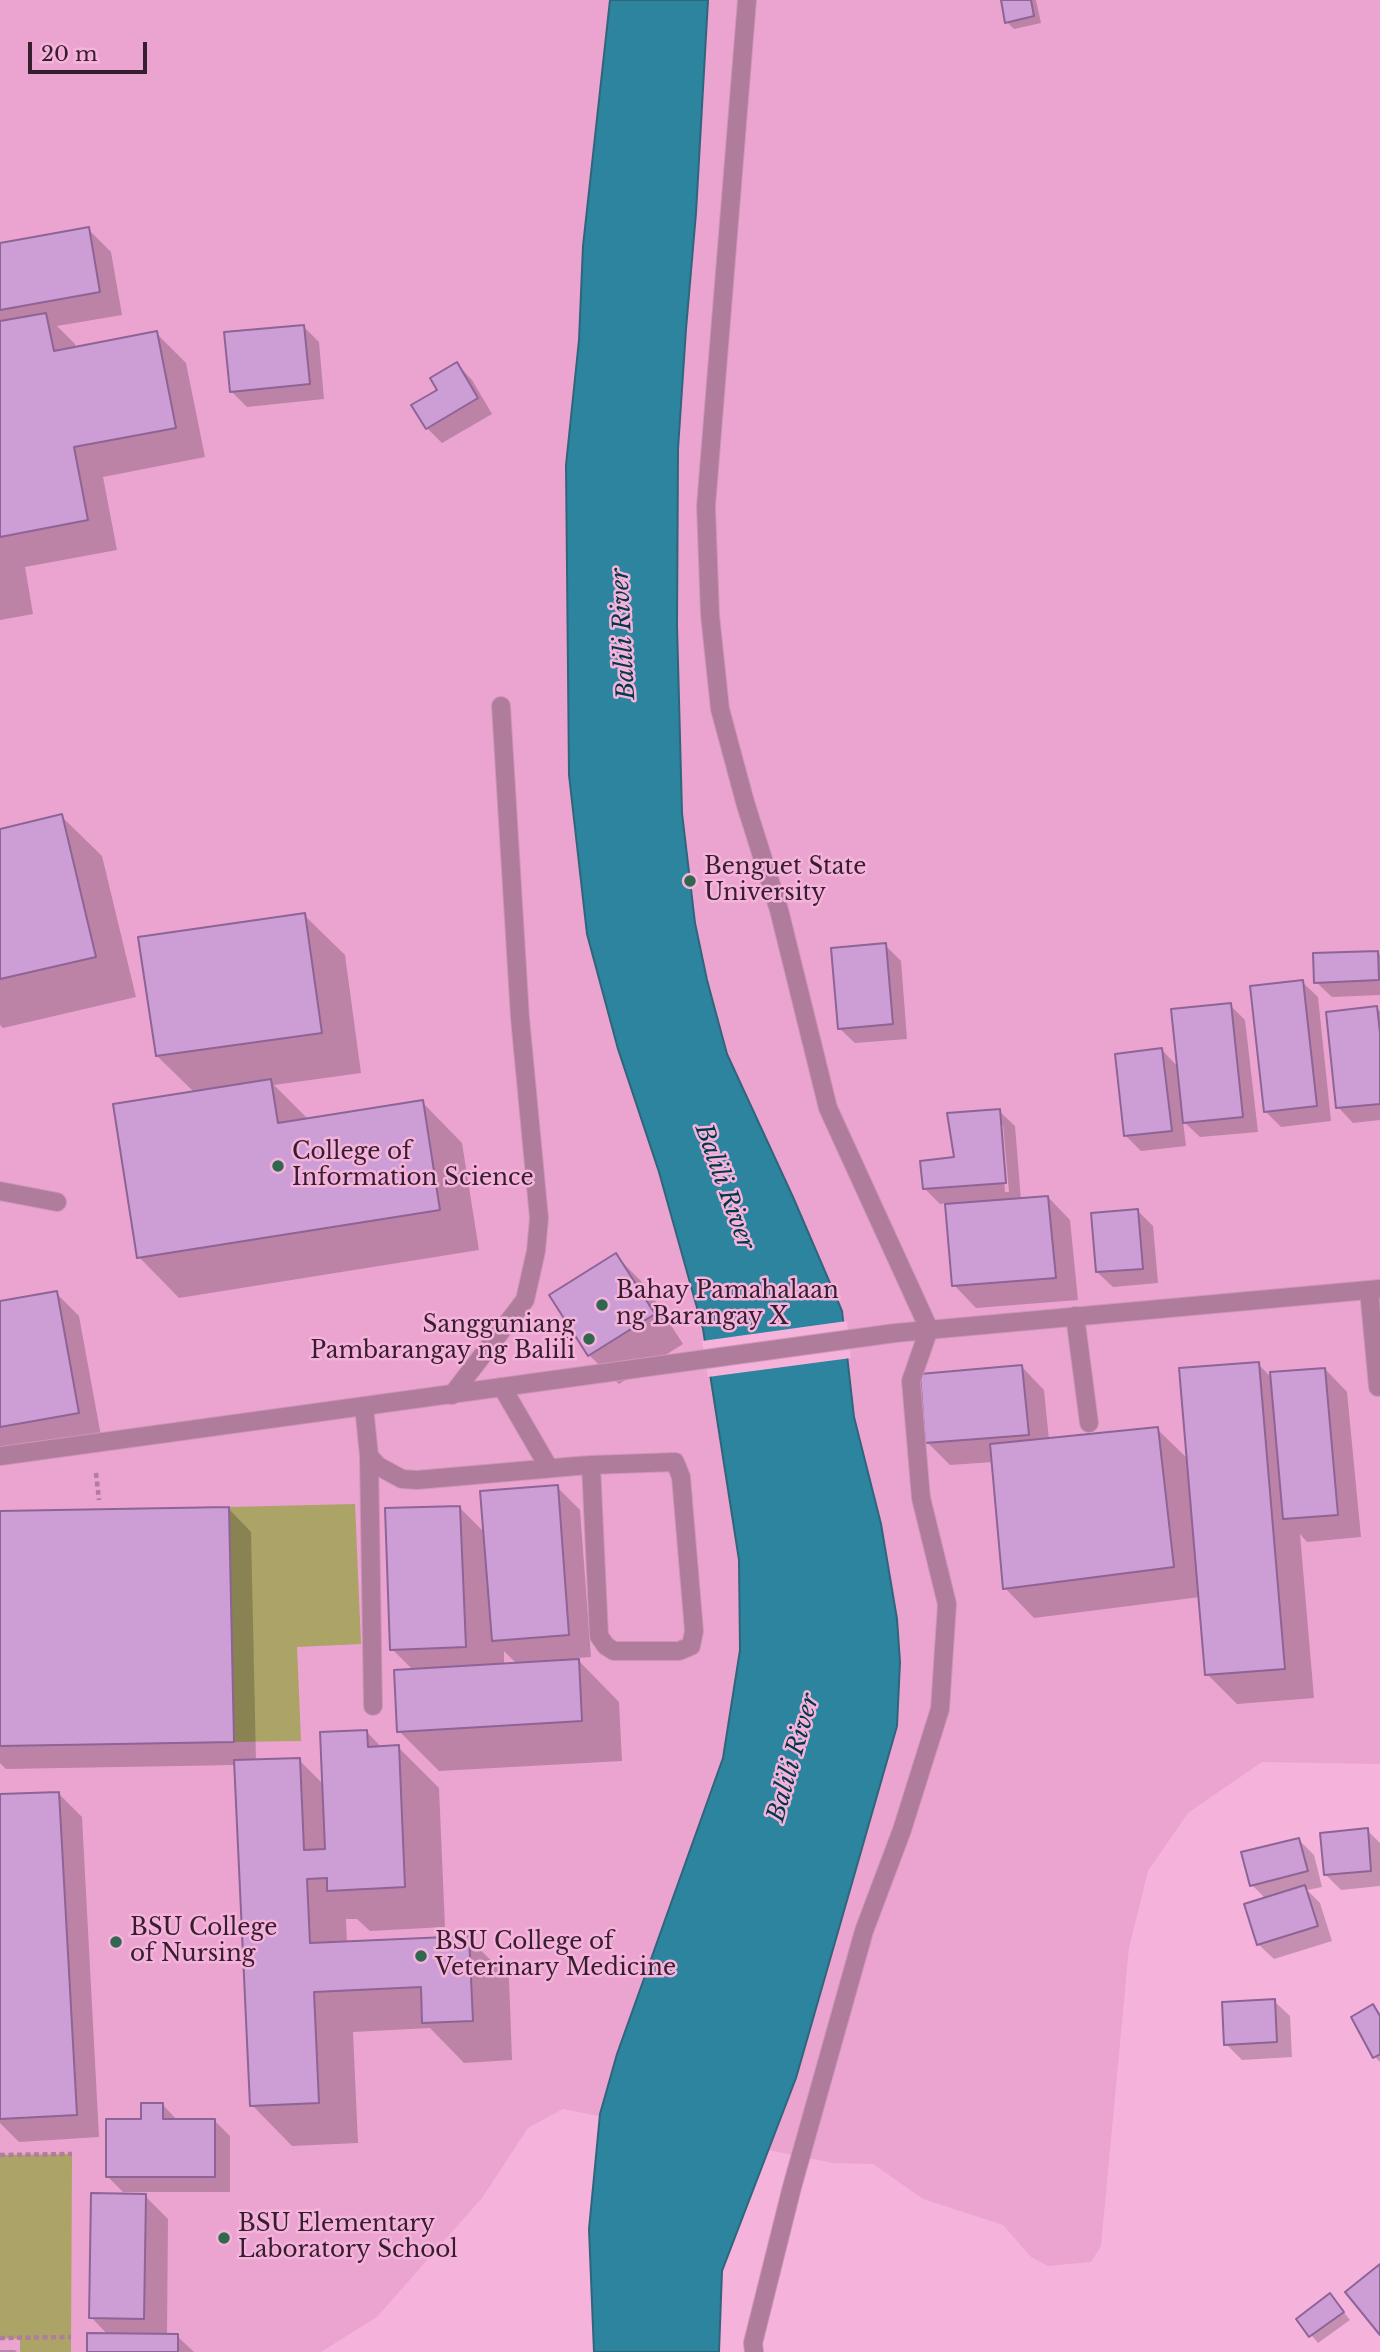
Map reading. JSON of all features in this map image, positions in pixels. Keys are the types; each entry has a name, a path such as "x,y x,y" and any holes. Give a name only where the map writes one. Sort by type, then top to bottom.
{"street":[{"path":"747,0 706,506 710,615 720,709 745,802 779,910 828,1108 929,1329 911,1381 921,1498 947,1604 940,1709 902,1830 864,1931 792,2187 753,2343 754,2352"},
{"path":"452,1395 525,1300 536,1251 539,1218 520,1018 501,706"},
{"path":"0,1191 57,1202"},
{"path":"0,1456 895,1333 1374,1289 1378,1387"},
{"path":"1075,1316 1089,1423"},
{"path":"502,1387 549,1468"},
{"path":"364,1406 369,1456 373,1706"},
{"path":"369,1456 378,1466 393,1475 417,1480 591,1465 676,1462 679,1468 695,1631 691,1646 679,1651 614,1651 606,1646 599,1636 591,1465"}],"path":[{"path":"95,1468 99,1500"},
{"path":"0,2155 72,2154"},
{"path":"0,2338 71,2337"}],"shaded area":[{"name":"Benguet State University","path":"0,0 1380,0 1380,1764 1262,1762 1188,1813 1148,1871 1129,1948 1101,2246 1091,2262 1048,2266 1031,2257 1003,2225 923,2199 873,2164 833,2163 563,2109 528,2128 482,2198 377,2317 321,2352 0,2352"},
{"path":"355,1504 361,1644 297,1647 301,1741 234,1742 229,1507"},
{"path":"72,2154 71,2352 20,2352 20,2339 0,2338 0,2155"}],"water":[{"name":"Balili River","path":"610,0 708,0 696,213 678,449 677,625 682,813 695,923 727,1054 842,1311 854,1417 881,1524 897,1619 900,1662 897,1726 796,2078 722,2271 719,2352 594,2352 589,2229 600,2114 617,2054 723,1758 740,1650 739,1560 703,1329 659,1172 618,1049 587,934 569,775 566,465 579,340 583,246"}],"pier":[{"path":"847,1321 851,1358 708,1377 702,1341"}],"building":[{"path":"1001,0 1031,0 1034,16 1005,23"},
{"path":"89,227 100,292 0,310 0,243"},
{"path":"46,313 54,351 157,331 176,428 74,447 88,520 0,537 0,321"},
{"path":"304,325 310,384 230,392 224,332"},
{"path":"457,362 478,398 426,429 411,405 437,390 430,378"},
{"path":"62,814 96,957 0,979 0,829"},
{"path":"305,913 322,1033 156,1056 138,937"},
{"path":"886,943 893,1024 838,1029 831,948"},
{"path":"1378,951 1379,980 1314,983 1313,953"},
{"path":"1303,980 1317,1106 1264,1112 1250,986"},
{"path":"1231,1003 1243,1117 1183,1123 1171,1009"},
{"path":"1377,1006 1380,1033 1380,1104 1336,1108 1326,1012"},
{"path":"1162,1048 1172,1131 1124,1136 1115,1054"},
{"name":"College of Information Science","path":"271,1079 278,1123 423,1100 440,1210 137,1258 113,1104"},
{"path":"1000,1109 1006,1183 923,1189 920,1161 954,1157 947,1113"},
{"path":"1048,1196 1056,1278 952,1286 945,1204"},
{"path":"1138,1209 1143,1269 1096,1272 1091,1213"},
{"name":"Bahay Pamahalaan ng Barangay X","path":"616,1253 655,1314 588,1356 549,1295"},
{"path":"57,1291 79,1413 0,1427 0,1301"},
{"path":"1259,1362 1285,1669 1205,1675 1179,1368"},
{"path":"1022,1365 1029,1435 925,1443 920,1374"},
{"path":"1325,1368 1338,1515 1283,1519 1270,1372"},
{"path":"1158,1427 1174,1567 1003,1589 990,1444"},
{"path":"558,1485 569,1635 492,1641 480,1491"},
{"path":"460,1506 466,1647 390,1650 385,1508"},
{"path":"229,1507 234,1742 0,1746 0,1511"},
{"path":"579,1659 582,1721 397,1732 394,1670"},
{"path":"367,1730 368,1747 399,1745 405,1887 327,1891 327,1878 307,1879 310,1943 469,1936 473,2021 422,2023 421,1987 314,1992 319,2103 250,2106 234,1760 300,1758 304,1850 325,1849 320,1732"},
{"path":"59,1792 77,2115 0,2119 0,1794"},
{"path":"1368,1828 1371,1871 1324,1875 1320,1833"},
{"path":"1299,1838 1308,1871 1250,1886 1241,1852"},
{"path":"1305,1885 1318,1926 1257,1945 1244,1904"},
{"path":"1275,1999 1277,2042 1224,2045 1222,2002"},
{"path":"1373,2004 1380,2016 1380,2054 1373,2058 1351,2017"},
{"path":"141,2103 163,2103 163,2119 215,2119 215,2177 106,2177 106,2119 141,2119"},
{"path":"91,2193 146,2194 144,2319 89,2318"},
{"path":"1380,2264 1380,2335 1345,2292"},
{"path":"1330,2293 1344,2312 1309,2337 1296,2319"},
{"path":"87,2333 178,2334 178,2352 87,2352"}],"place":[{"name":"Benguet State University","path":"690,881"},
{"name":"College of Information Science","path":"278,1166"},
{"name":"Bahay Pamahalaan ng Barangay X","path":"602,1305"},
{"name":"Sangguniang Pambarangay ng Balili","path":"589,1339"},
{"name":"BSU College of Nursing","path":"116,1942"},
{"name":"BSU College of Veterinary Medicine","path":"421,1956"},
{"name":"BSU Elementary Laboratory School","path":"224,2238"}]}
